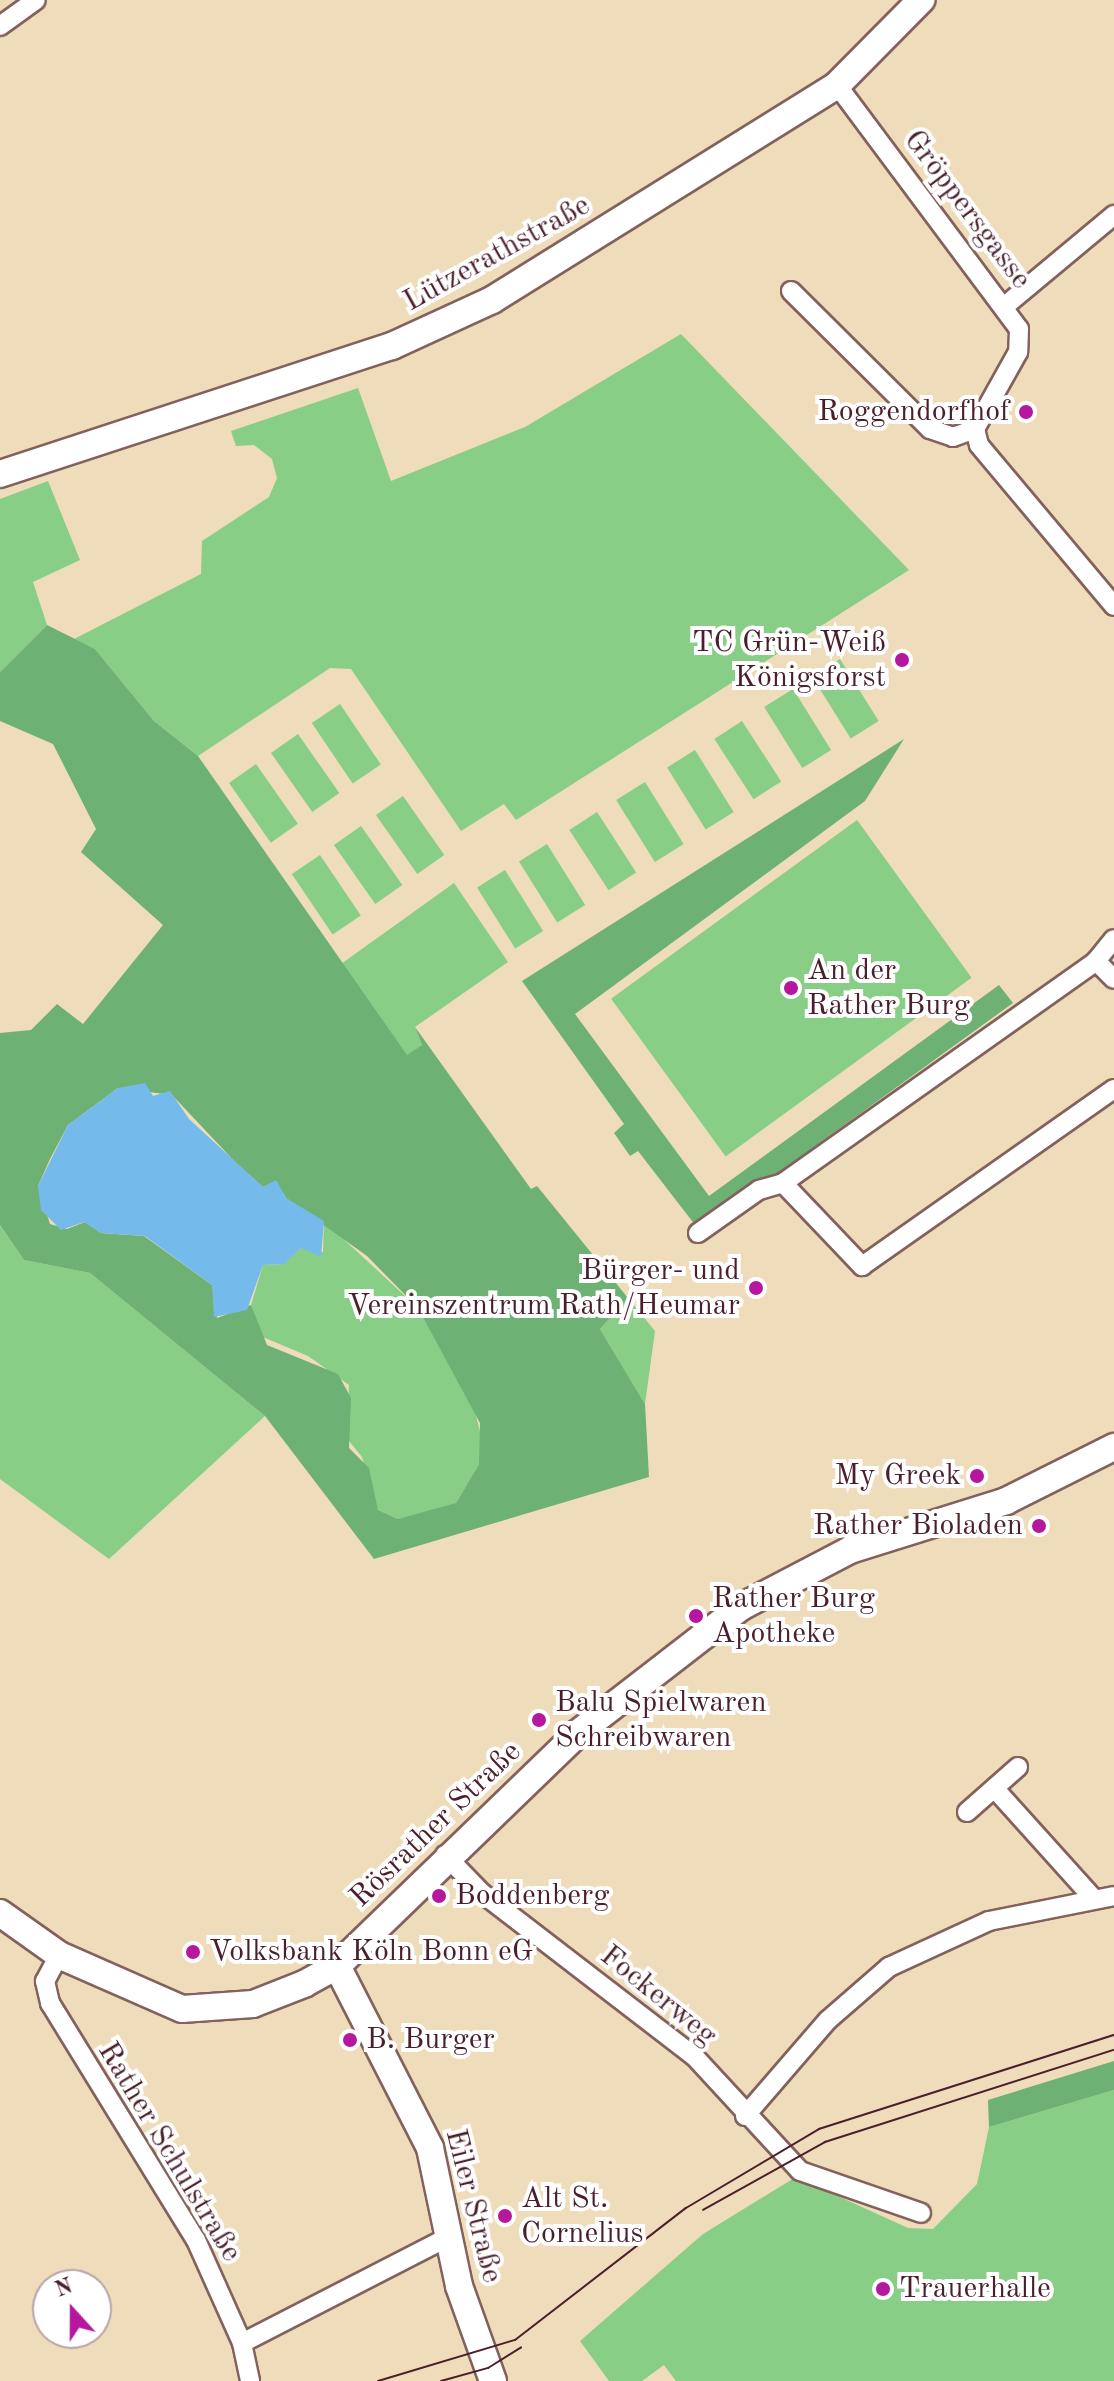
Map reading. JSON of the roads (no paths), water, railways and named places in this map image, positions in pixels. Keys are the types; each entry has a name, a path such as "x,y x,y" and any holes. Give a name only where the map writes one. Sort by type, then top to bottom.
{"main road":[{"name":"Lützerathstraße","path":"0,474 435,328 566,257 837,85 921,0"},
{"name":"Rösrather Straße","path":"0,1913 59,1955 132,1993 204,2010 253,2004 337,1966 445,1855 578,1733 741,1607 850,1550 1006,1501 1114,1447"},
{"name":"Eiler Straße","path":"337,1966 394,2066 430,2148 472,2334 493,2381"}],"street":[{"path":"0,26 36,0"},
{"name":"Gröppersgasse","path":"837,85 1006,305 1019,329 1018,352 975,429"},
{"path":"1006,305 1114,215"},
{"path":"791,291 930,429 953,437 975,429 987,462 1114,606"},
{"path":"698,1233 759,1190 783,1183 1096,961 1114,939"},
{"path":"1096,961 1114,979"},
{"path":"783,1183 862,1266 1114,1089"},
{"path":"967,1812 1018,1767"},
{"path":"995,1789 1094,1899"},
{"name":"Fockerweg","path":"445,1855 482,1893 694,2056 745,2116 800,2171 921,2213"},
{"path":"745,2116 828,2020 889,1967 989,1921 1114,1896"},
{"name":"Rather Schulstraße","path":"59,1955 45,1981 50,2003 196,2240 242,2343 250,2381"},
{"path":"242,2343 448,2237"}],"water":[{"path":"145,1083 153,1096 170,1091 189,1119 263,1187 276,1180 286,1198 324,1221 321,1257 301,1248 284,1264 263,1265 247,1310 214,1317 212,1285 145,1236 101,1233 84,1222 61,1230 41,1210 38,1186 68,1125 118,1088"}],"tram line":[{"path":"378,2381 515,2340 686,2208 819,2129 1114,2035"},
{"path":"703,2210 825,2142 1114,2050"},
{"path":"441,2381 488,2368 521,2347"}],"place":[{"name":"Roggendorfhof","path":"1026,412"},
{"name":"TC Grün-Weiß Königsforst","path":"902,660"},
{"name":"An der Rather Burg","path":"791,988"},
{"name":"Bürger- und Vereinszentrum Rath/Heumar","path":"756,1288"},
{"name":"My Greek","path":"977,1476"},
{"name":"Rather Bioladen","path":"1039,1526"},
{"name":"Rather Burg Apotheke","path":"696,1616"},
{"name":"Balu Spielwaren Schreibwaren","path":"539,1720"},
{"name":"Boddenberg","path":"439,1896"},
{"name":"Volksbank Köln Bonn eG","path":"193,1952"},
{"name":"B. Burger","path":"350,2040"},
{"name":"Alt St. Cornelius","path":"505,2216"},
{"name":"Trauerhalle","path":"883,2289"}]}
